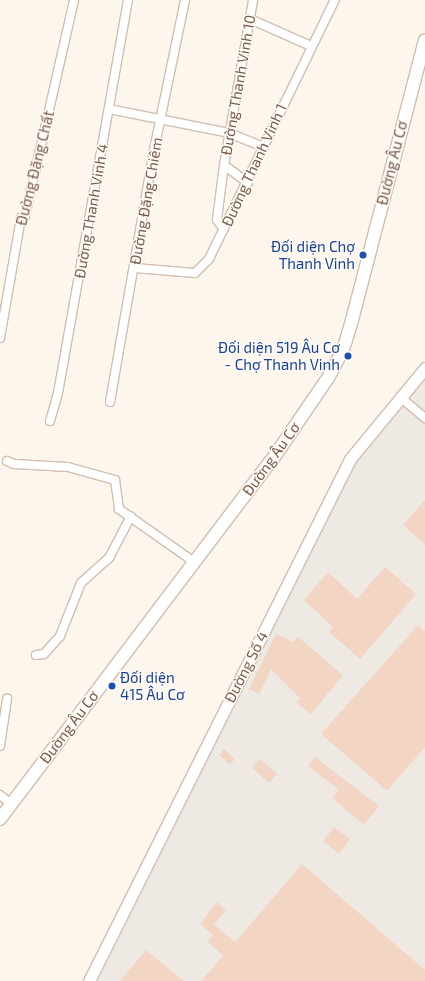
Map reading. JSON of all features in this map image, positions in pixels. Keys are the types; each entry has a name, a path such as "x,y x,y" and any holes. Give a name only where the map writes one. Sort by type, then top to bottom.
{"main road":[{"name":"Đường Âu Cơ","path":"0,819 7,804 272,460 328,378 342,350 351,324 425,40"}],"street":[{"name":"Đường Đặng Chất","path":"0,338 21,218 24,216 74,0"},
{"name":"Đường Thanh Vinh 4","path":"50,422 58,393 128,0"},
{"name":"Đường Đặng Chiêm","path":"110,402 135,268 160,119 184,0"},
{"name":"Đường Thanh Vinh 10","path":"248,183 224,165 253,0"},
{"name":"Đường Thanh Vinh 1","path":"135,268 195,273 209,258 248,183 311,46 335,0"},
{"path":"250,19 311,46"},
{"path":"109,110 229,133 264,147"},
{"path":"224,165 217,220 224,229"},
{"name":"Đường Số 4","path":"89,981 350,458 425,368"},
{"path":"400,397 425,418"},
{"path":"7,461 14,464 68,467 115,480 116,503 119,509 132,516 194,562"},
{"path":"36,655 44,654 58,639 81,582 109,558 132,516"},
{"path":"0,746 7,699"},
{"path":"0,795 7,804"}],"shaded area":[{"path":"425,369 425,981 89,981 350,459"}],"building":[{"path":"425,500 425,545 403,525"},
{"path":"385,567 416,594 360,659 329,632 333,627 304,600 328,572 357,599"},
{"path":"418,625 425,631 425,747 387,791 321,734"},
{"path":"276,634 293,642 298,637 343,675 311,714 296,702 300,698 271,669 259,694 249,689"},
{"path":"224,749 235,759 230,765 219,755"},
{"path":"315,757 379,806 364,825 332,798 339,790 308,766"},
{"path":"260,759 277,774 269,783 252,768"},
{"path":"334,827 350,839 339,854 323,841"},
{"path":"302,864 425,970 425,981 201,981 223,956 208,942 213,935 200,924 217,902 226,910 214,924 235,942"},
{"path":"146,950 184,981 120,981"}],"place":[{"name":"Đối diện Chợ Thanh Vinh","path":"363,255"},
{"name":"Đối diện 519 Âu Cơ - Chợ Thanh Vinh","path":"348,356"},
{"name":"Đối diện 415 Âu Cơ","path":"112,686"}]}
